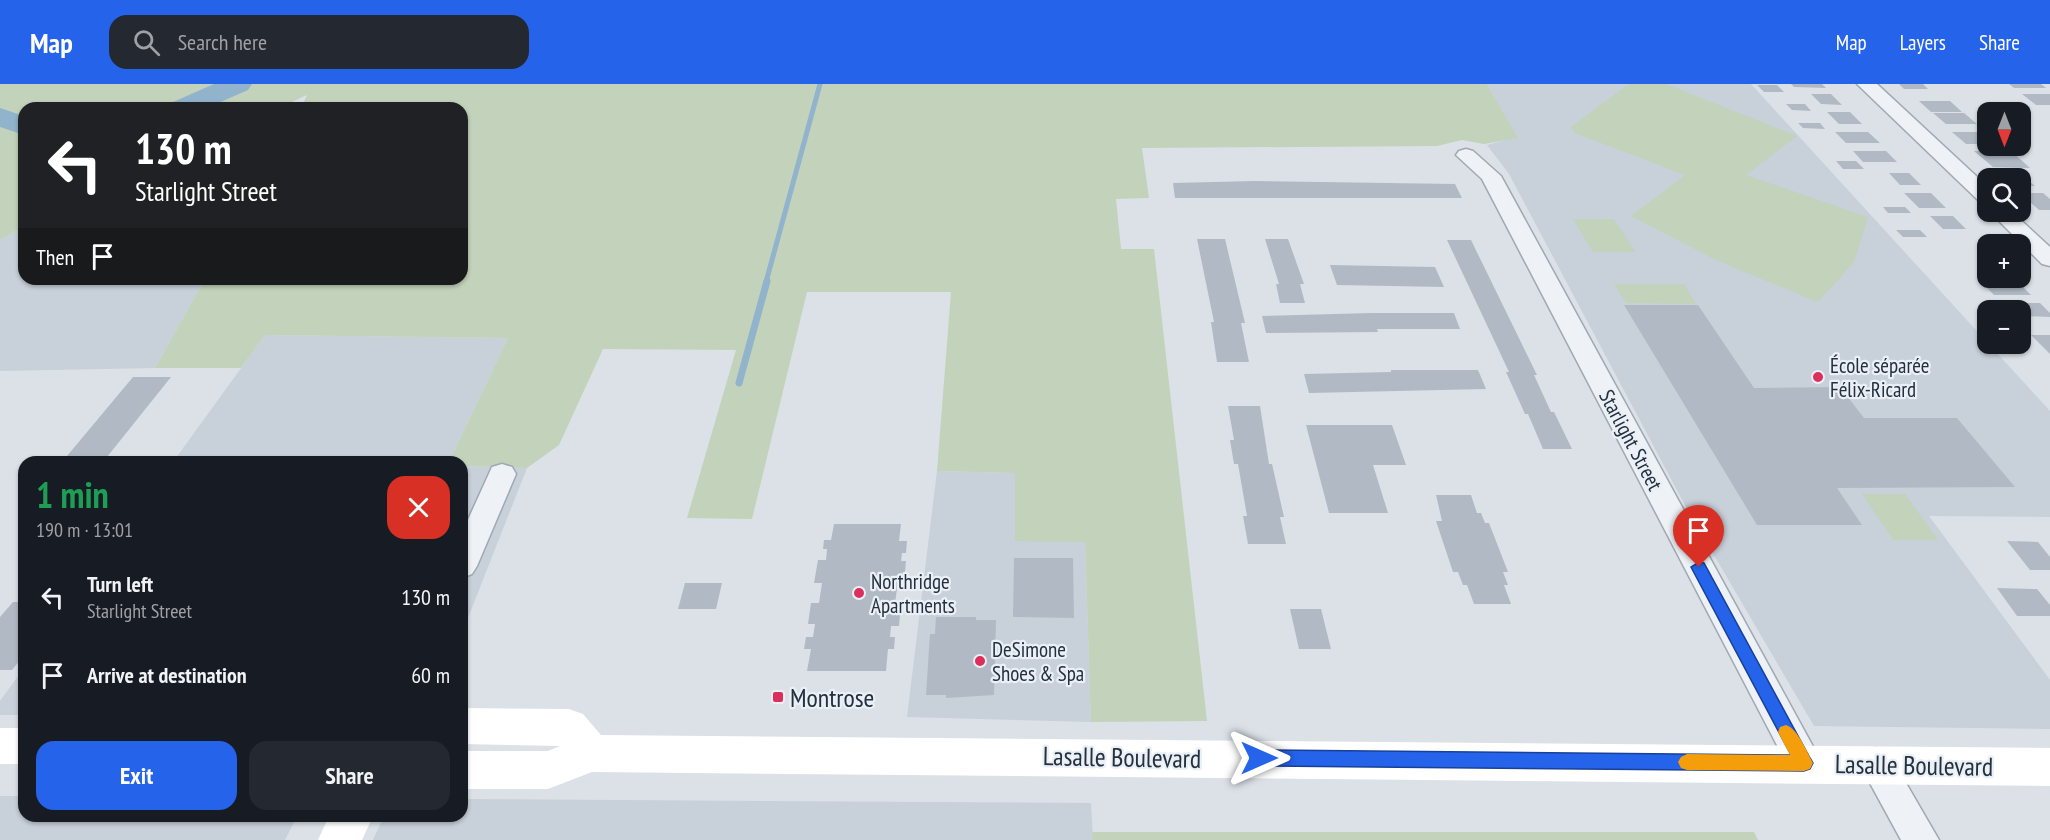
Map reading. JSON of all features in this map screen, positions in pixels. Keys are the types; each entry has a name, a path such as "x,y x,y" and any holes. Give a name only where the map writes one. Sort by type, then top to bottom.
{"main road":[{"path":"468,726 569,728 591,753"},
{"path":"0,746 18,746"},
{"name":"Lasalle Boulevard","path":"468,770 548,770 591,753 1875,763 2050,767"},
{"path":"340,840 348,822"}],"street":[{"path":"1866,84 1977,189"},
{"name":"Starlight Street","path":"1466,155 1491,176 1804,763"},
{"path":"2011,222 2050,258"},
{"path":"468,552 502,474"},
{"path":"1875,763 1921,840"}],"shaded area":[{"name":"École séparée Félix-Ricard","path":"1487,84 1751,84 1977,331 1977,354 1998,354 2050,411 2050,517 1929,516 2050,680 2050,729 1814,726 1687,509 1509,174 1487,145 1517,137"},
{"path":"18,230 18,285 202,285 155,368 0,371 0,240"},
{"path":"265,335 508,338 452,456 177,456"},
{"path":"468,466 527,468 468,618"},
{"path":"937,471 1016,473 1085,542 1091,722 907,717"},
{"path":"18,676 18,715 0,715 0,701"},
{"path":"0,796 18,796 18,822 294,822 285,840 0,840"},
{"path":"468,799 1091,803 1093,840 373,840 381,822 468,822"}],"green space":[{"path":"0,84 1487,84 1518,138 1484,144 1462,140 1437,146 1142,148 1149,198 1116,199 1121,249 1154,249 1207,721 1091,722 1085,542 1015,541 1015,473 937,471 951,292 807,292 752,519 687,518 736,350 603,349 559,445 527,468 468,466 468,456 452,456 508,338 265,335 241,368 155,368 202,285 468,285 468,102 304,102 307,95 292,102 18,102 18,230 0,240"},
{"path":"1629,84 1666,84 1797,136 1746,175 1868,217 1854,262 1818,302 1718,261 1631,216 1685,175 1575,133 1571,127"},
{"path":"1573,219 1614,219 1636,252 1593,252"},
{"path":"1614,284 1684,284 1696,304 1626,303"},
{"path":"1862,494 1905,494 1938,540 1893,540"},
{"path":"1092,832 1754,832 1758,840 1093,840"}],"building":[{"path":"1791,84 1822,84 1826,88 1794,87"},
{"path":"1899,84 1923,84 1928,89 1904,89"},
{"path":"2009,84 2041,84 2046,88 2014,88"},
{"path":"1757,85 1777,85 1784,92 1764,92"},
{"path":"1811,94 1831,94 1842,105 1821,104"},
{"path":"2022,94 2050,94 2050,105 2036,105"},
{"path":"1919,101 1950,101 1962,112 1931,112"},
{"path":"1786,104 1805,104 1811,111 1792,110"},
{"path":"1827,112 1850,112 1862,124 1839,124"},
{"path":"1933,113 1964,113 1977,124 1946,124"},
{"path":"1798,123 1820,123 1825,129 1803,128"},
{"path":"1835,132 1868,132 1880,143 1846,143"},
{"path":"1952,132 1977,132 1977,144 1966,144"},
{"path":"1853,151 1886,151 1897,162 1863,162"},
{"path":"1980,156 2017,156 2030,168 1993,167"},
{"path":"1836,161 1856,161 1864,169 1843,169"},
{"path":"1889,173 1909,173 1921,185 1900,185"},
{"path":"1254,181 1455,184 1462,198 1175,198 1173,183"},
{"path":"1904,193 1931,193 1946,208 1919,208"},
{"path":"2031,193 2043,193 2050,199 2050,210 2039,210 2031,203"},
{"path":"1883,207 1905,207 1911,213 1888,213"},
{"path":"1930,216 1953,216 1966,229 1943,229"},
{"path":"1896,230 1920,230 1927,237 1903,237"},
{"path":"1197,239 1225,239 1245,323 1241,323 1249,362 1217,362 1211,322 1214,322"},
{"path":"1265,239 1288,239 1304,284 1300,284 1305,303 1280,303 1276,284 1279,284"},
{"path":"1447,240 1471,240 1537,375 1534,375 1551,412 1554,412 1572,449 1543,449"},
{"path":"1330,265 1435,267 1444,287 1337,285"},
{"path":"1987,288 2024,288 2031,295 1994,295"},
{"path":"2031,303 2040,303 2050,313 2050,317 2031,316"},
{"path":"1624,305 1698,305 1754,388 1840,387 1864,418 1957,418 2015,487 1837,488 1862,525 1757,525"},
{"path":"1454,313 1460,329 1266,333 1262,316"},
{"path":"2031,335 2050,335 2050,354"},
{"path":"1391,370 1478,370 1486,389 1309,393 1304,374 1391,372"},
{"path":"133,377 171,377 108,456 67,456"},
{"path":"1228,406 1260,406 1269,464 1272,464 1284,517 1280,517 1286,544 1248,544 1243,516 1247,516 1238,464 1234,464 1230,440 1234,440"},
{"path":"1306,425 1392,425 1406,465 1373,465 1388,513 1329,513"},
{"path":"1436,495 1471,495 1477,513 1481,513 1485,523 1489,523 1508,572 1503,572 1508,585 1504,585 1511,604 1474,604 1467,585 1463,585 1458,572 1453,572 1436,521 1442,521"},
{"name":"Northridge Apartments","path":"834,524 901,524 899,541 907,541 906,553 902,553 901,561 906,561 904,582 898,582 895,603 901,603 899,626 891,626 890,637 895,637 894,649 888,649 886,671 807,671 811,649 804,649 806,637 813,637 815,624 808,624 811,603 819,603 822,583 814,583 818,560 826,560 827,549 823,549 824,540 831,540"},
{"path":"2007,541 2038,542 2050,557 2050,570 2030,570"},
{"path":"1014,558 1073,558 1074,618 1013,617"},
{"path":"685,583 722,583 716,609 678,609"},
{"path":"1997,588 2037,589 2050,605 2050,616 2017,616"},
{"path":"13,602 18,602 18,662 12,670 0,670 0,617"},
{"path":"1290,609 1321,609 1331,649 1299,649"},
{"path":"936,617 976,617 976,620 996,620 994,695 946,698 946,695 926,695 930,634 935,634"}],"waterway":[{"path":"197,102 238,84"},
{"path":"766,282 820,84"},
{"path":"0,117 18,124"},
{"path":"739,383 767,281"}],"slow traffic":[{"path":"1687,762 1804,763 1786,732"}],"place":[{"name":"École séparée Félix-Ricard","path":"1818,377"},
{"name":"Northridge Apartments","path":"859,593"},
{"name":"DeSimone Shoes & Spa","path":"980,661"},
{"name":"Montrose","path":"778,697"}],"route":[{"path":"1259,758 1804,763 1699,567"}]}
